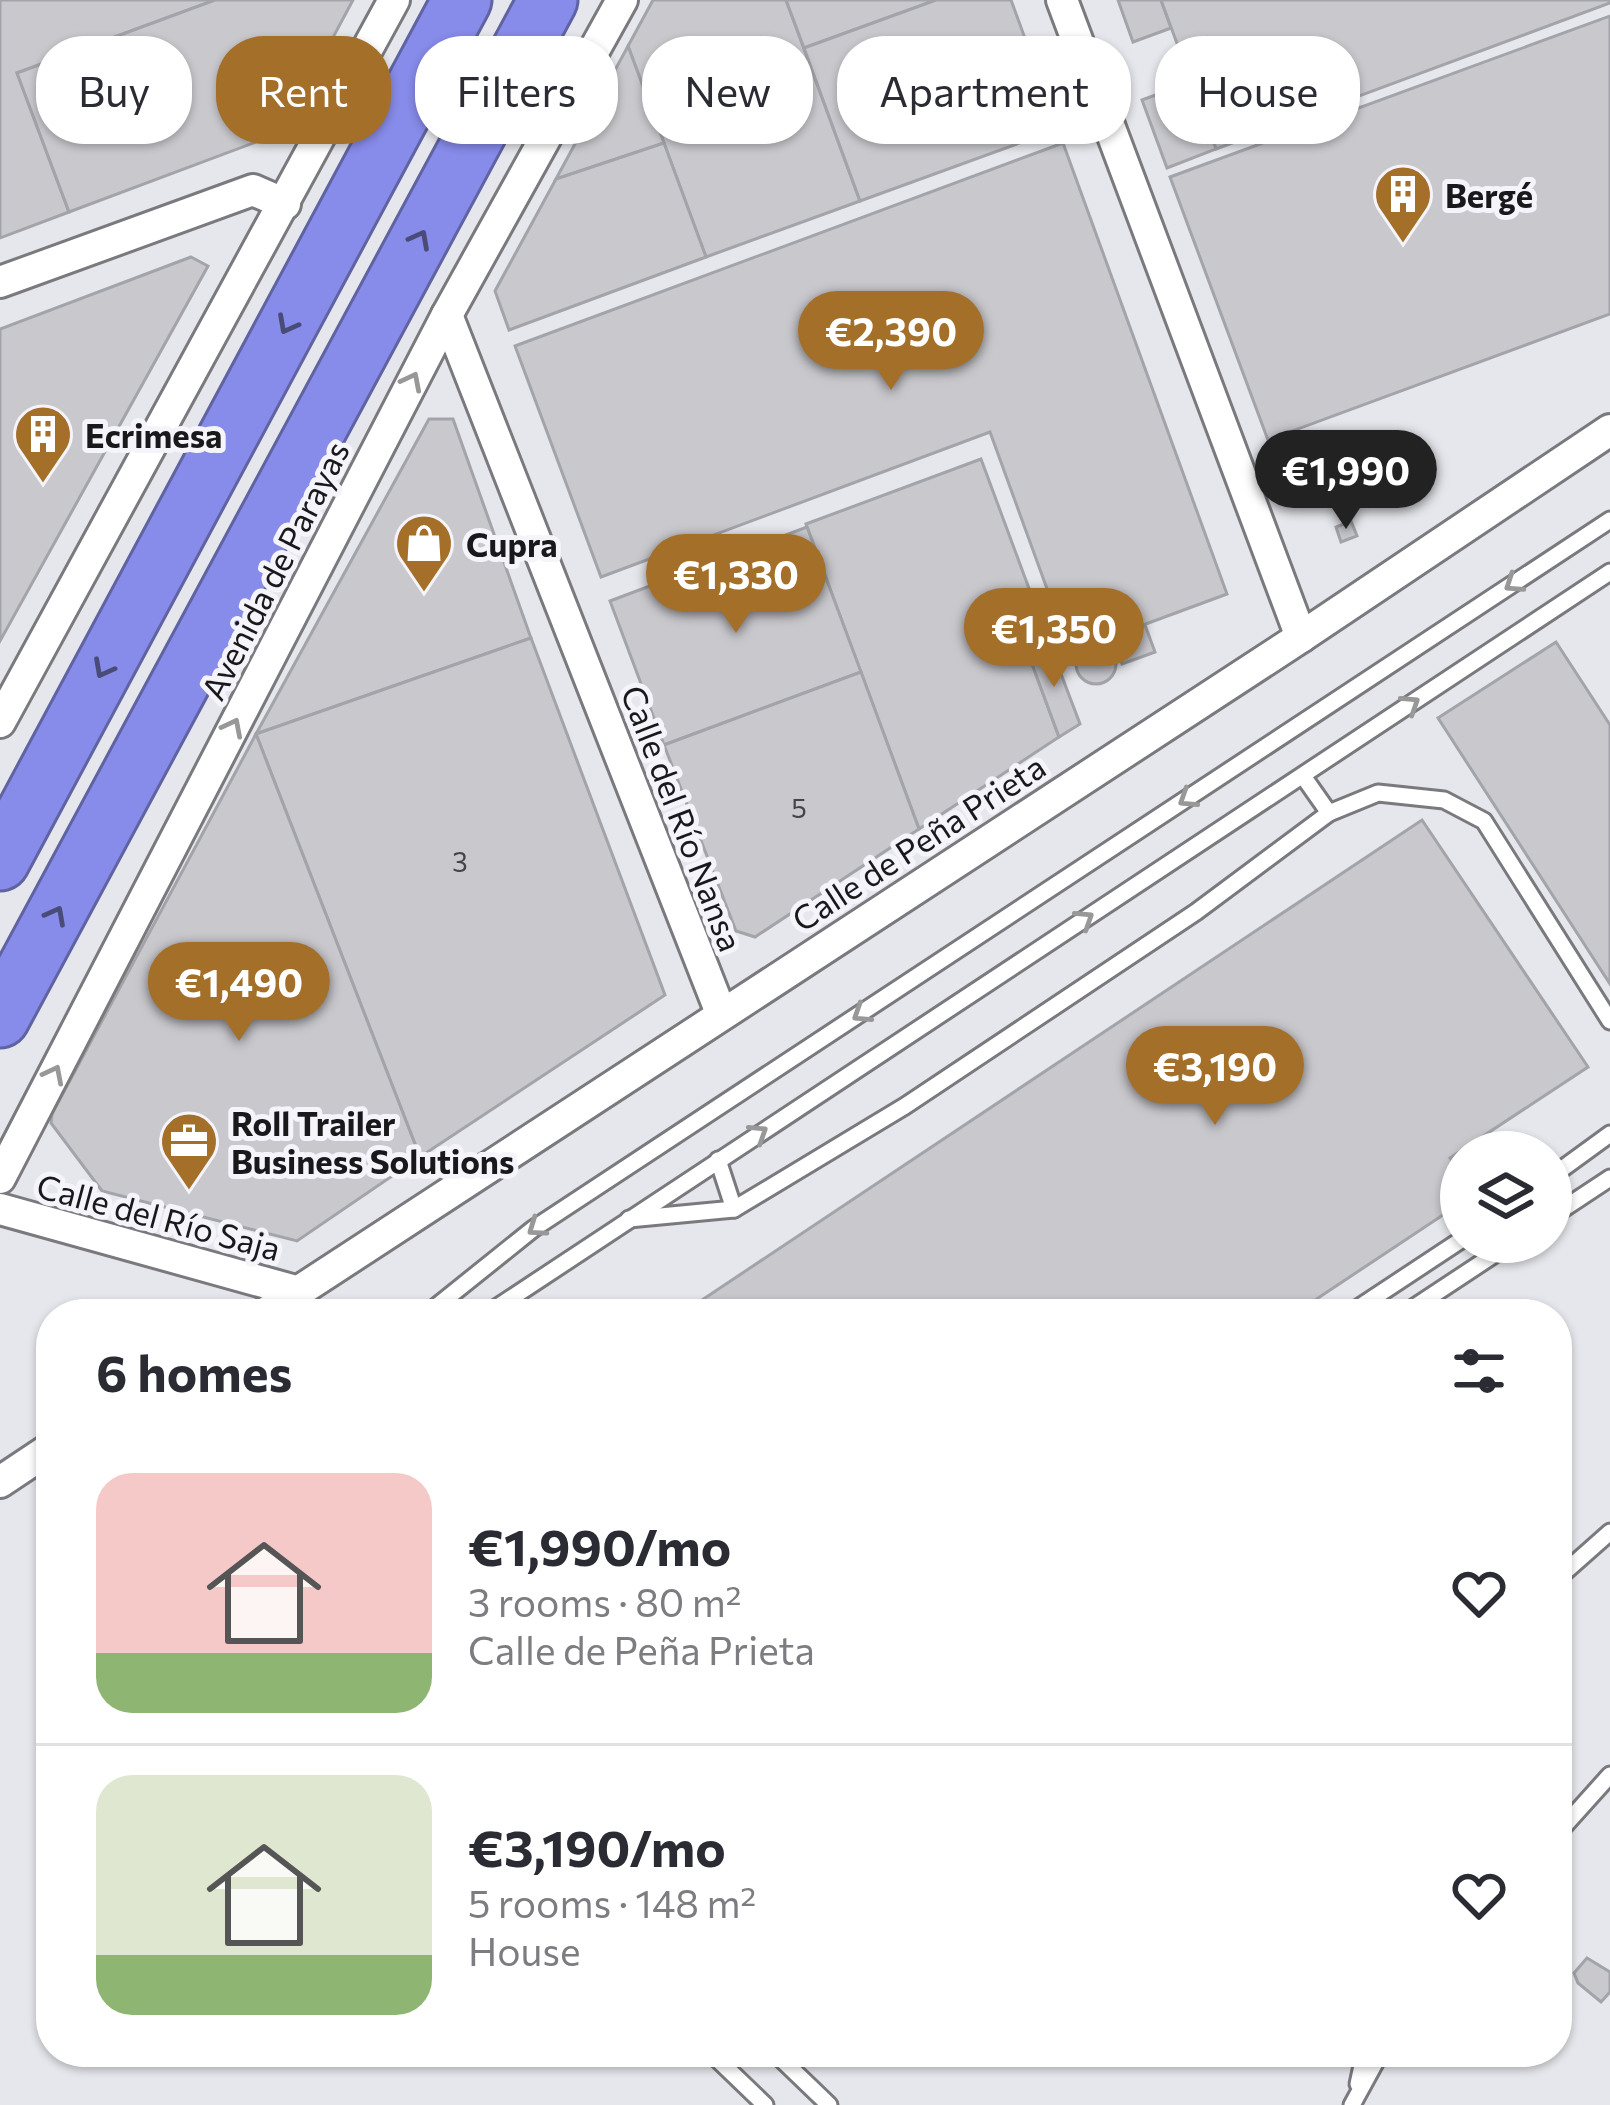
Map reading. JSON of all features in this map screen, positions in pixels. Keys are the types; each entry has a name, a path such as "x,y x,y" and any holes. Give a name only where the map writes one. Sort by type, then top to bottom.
{"highway":[{"path":"0,861 462,0"},
{"path":"0,1018 548,0"}],"street":[{"path":"0,722 394,0"},
{"name":"Avenida de Parayas","path":"0,1178 447,315 622,0"},
{"path":"1062,0 1301,637"},
{"path":"0,282 254,190 285,204"},
{"name":"Calle del Río Nansa","path":"447,315 721,1013"},
{"name":"Calle de Peña Prieta","path":"288,1299 1610,430"},
{"name":"Calle del Río Saja","path":"0,1209 299,1292"},
{"path":"0,1482 36,1458"}],"lane":[{"path":"446,1299 533,1229 1610,520"},
{"path":"510,1299 1610,572"},
{"path":"1303,776 1329,813"},
{"path":"627,1219 734,1208 944,1081 1196,912 1329,813 1378,793 1444,800 1484,821 1610,1021"},
{"path":"1572,1162 1610,1134"},
{"path":"718,1160 734,1208"},
{"path":"1572,1203 1610,1178"},
{"path":"1372,1299 1440,1254"},
{"path":"1427,1299 1481,1263"},
{"path":"1572,1566 1610,1532"},
{"path":"1572,1817 1610,1775"},
{"path":"726,2067 765,2105"},
{"path":"790,2067 829,2105"},
{"path":"1354,2102 1362,2067"},
{"path":"1354,2102 1374,2067"}],"building":[{"path":"0,0 215,0 117,36 36,36 36,66 17,73 36,124 36,144 44,144 69,212 0,238"},
{"path":"215,0 353,0 334,36 216,36 216,144 251,144 69,212 44,144 192,144 192,36 117,36"},
{"path":"653,0 786,0 799,36 642,36 642,84 628,46"},
{"path":"786,0 936,0 813,45 813,36 800,36"},
{"path":"936,0 1011,0 1024,36 837,36"},
{"path":"1118,0 1161,0 1171,28 1133,42"},
{"path":"1161,0 1610,0 1360,96 1360,36 1174,36"},
{"name":"Bergé","path":"1610,16 1610,314 1268,440 1170,177 1260,144 1360,144 1360,107"},
{"path":"837,36 837,138 813,73 813,45"},
{"path":"628,46 642,84 642,144 661,144 556,179 575,144 618,144 618,64"},
{"path":"36,66 36,124 17,73"},
{"path":"813,73 860,201 706,257 664,144 813,144"},
{"path":"1155,95 1155,135 1142,100"},
{"path":"664,144 706,257 509,330 495,291 556,179"},
{"path":"839,144 1017,144 860,201"},
{"path":"1063,144 1227,594 1070,652 990,432 601,577 515,346"},
{"path":"1158,144 1214,144 1216,149 1167,168"},
{"name":"Ecrimesa","path":"191,257 208,266 0,641 0,329"},
{"name":"Cupra","path":"429,419 453,419 531,638 256,734"},
{"path":"981,459 1050,645 1028,653 1059,737 919,829 806,524"},
{"path":"1351,521 1357,536 1341,542 1336,527"},
{"path":"807,527 861,672 664,745 610,601"},
{"path":"1145,625 1155,652 1122,664 1112,636"},
{"path":"531,638 665,995 420,1157 256,734"},
{"path":"1556,642 1610,725 1610,984 1438,718"},
{"path":"1096,644 1110,650 1116,664 1110,678 1096,684 1082,678 1076,664 1082,650"},
{"path":"1050,645 1080,724 1059,737 1028,653"},
{"path":"861,672 919,829 755,937 736,931 664,745"},
{"path":"256,734 420,1157 297,1241 102,1191 51,1123"},
{"path":"1422,820 1588,1067 1491,1131 1440,1131 1440,1217 1317,1299 704,1299"},
{"path":"1587,1958 1610,1972 1610,1992 1601,2002 1578,1983 1574,1973"}],"place":[{"name":"Bergé","path":"1403,245"},
{"name":"Ecrimesa","path":"43,485"},
{"name":"Cupra","path":"424,594"},
{"name":"Roll Trailer Business Solutions","path":"189,1192"}]}
